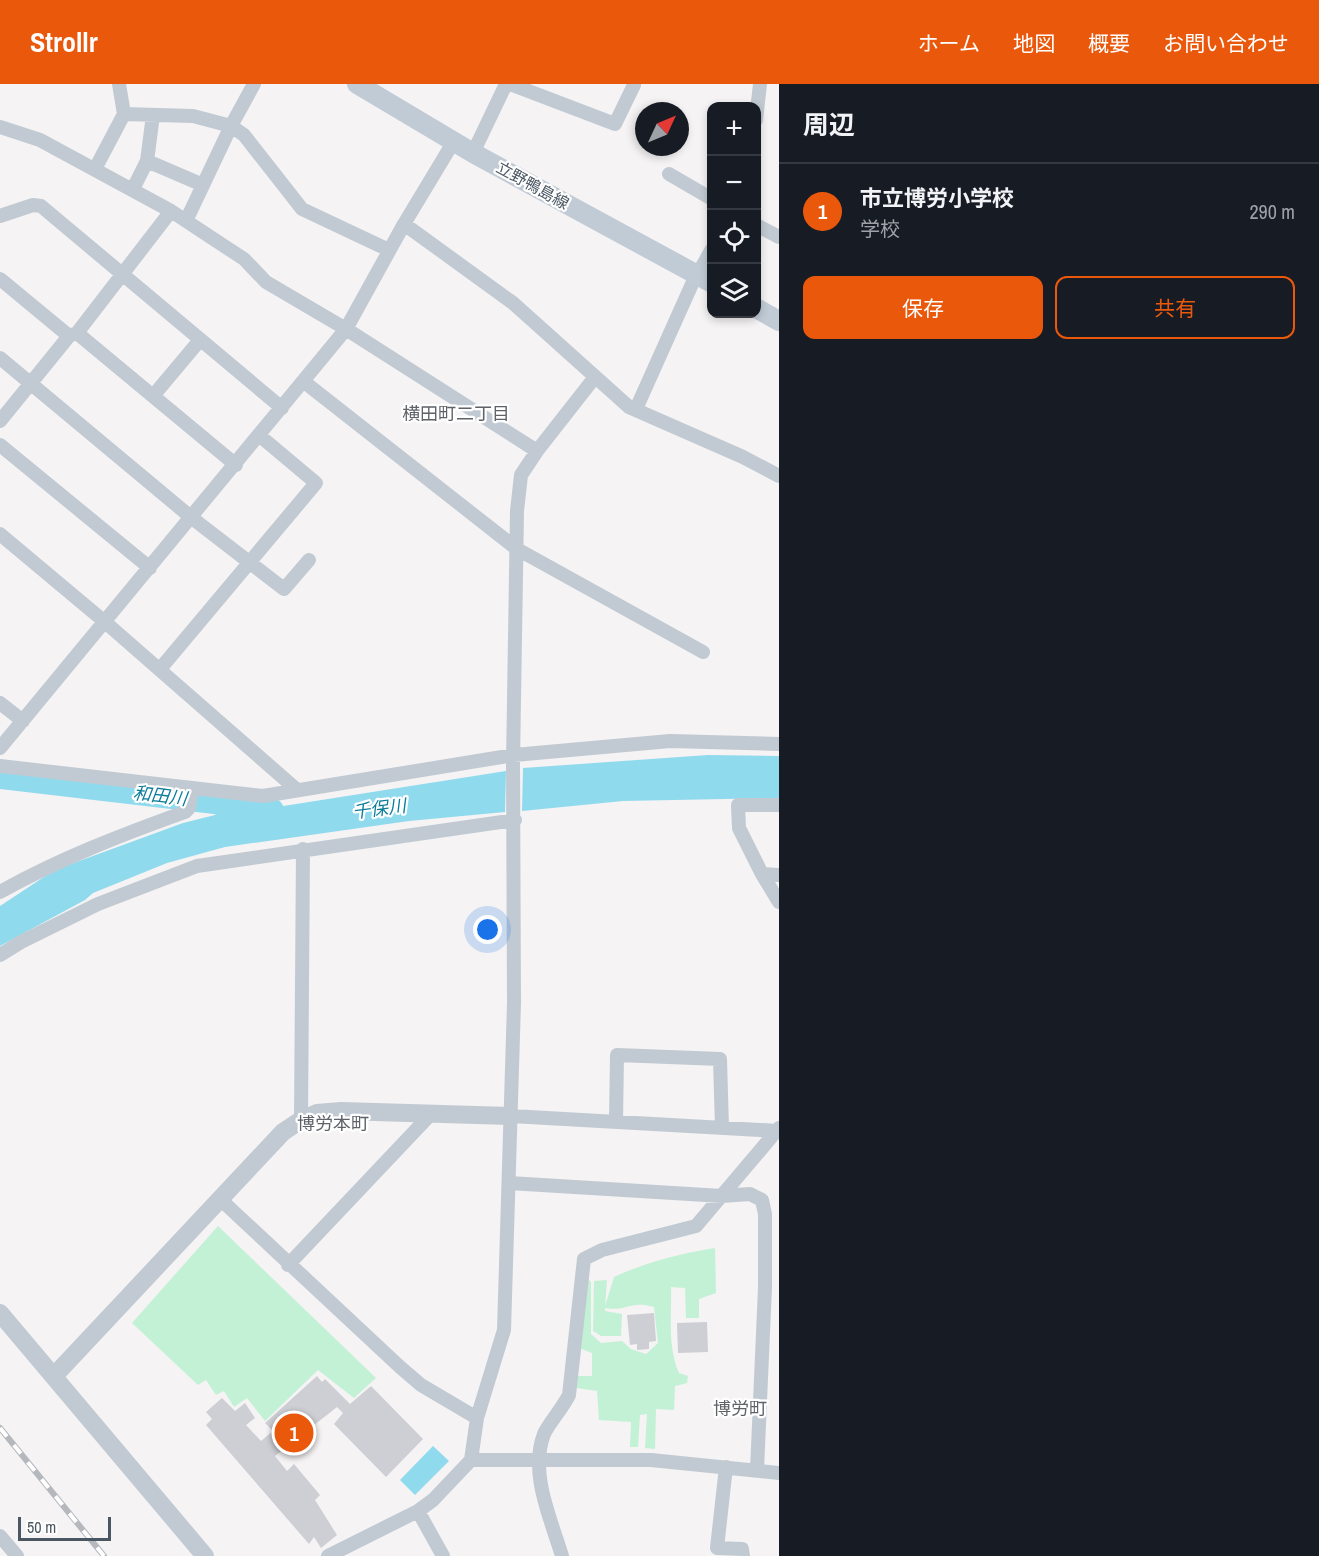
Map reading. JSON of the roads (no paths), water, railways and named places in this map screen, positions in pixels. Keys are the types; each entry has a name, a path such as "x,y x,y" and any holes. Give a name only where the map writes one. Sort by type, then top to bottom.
{"main road":[{"name":"立野鴨島線","path":"357,84 473,153 704,279"},
{"path":"761,311 779,321"}],"street":[{"path":"95,169 124,114 119,84"},
{"path":"186,221 231,126 254,84"},
{"path":"473,153 508,84 615,124 636,84"},
{"path":"758,102 760,84"},
{"path":"124,114 193,116 231,126 244,135 302,209 389,250"},
{"path":"133,189 147,161 153,115"},
{"path":"0,128 40,140 171,211 244,260 266,282 537,451"},
{"path":"0,748 346,330 389,250 454,141"},
{"path":"147,161 203,185"},
{"path":"669,174 707,197"},
{"path":"0,216 33,205 41,206 282,408"},
{"path":"0,421 123,275 171,211"},
{"path":"404,224 513,303 595,378 636,409 743,457 779,476"},
{"path":"761,228 779,237"},
{"path":"636,409 704,279 708,264"},
{"path":"0,279 153,396 236,465"},
{"path":"153,396 200,340"},
{"path":"0,358 192,518 284,590 309,560"},
{"path":"328,1556 418,1511 434,1500 471,1460 477,1418 504,1330 511,1116 517,511 521,475 537,451 595,378"},
{"path":"303,381 517,549 703,652"},
{"path":"160,669 316,483 260,436"},
{"path":"0,445 150,568"},
{"path":"0,534 160,669 296,789"},
{"path":"0,703 22,721"},
{"path":"0,766 191,798 263,796 296,789 513,759 670,741 779,744"},
{"path":"0,892 45,867 111,838 185,812 191,798"},
{"path":"779,805 738,805 739,828 779,902"},
{"path":"0,955 21,942 98,904 197,866 515,817"},
{"path":"301,1120 303,849"},
{"path":"762,874 779,875"},
{"path":"616,1122 617,1055 720,1059 722,1128"},
{"path":"54,1376 219,1198 284,1132 301,1120 317,1113 341,1111 511,1116 778,1130"},
{"path":"288,1265 431,1114"},
{"path":"562,1556 540,1479 540,1458 544,1433 561,1412 568,1395 584,1259 602,1250 696,1227 778,1130"},
{"path":"509,1183 722,1196 750,1194 762,1200 765,1214 765,1287 757,1470"},
{"path":"219,1198 288,1265 422,1385 477,1418"},
{"path":"0,1313 205,1556"},
{"path":"471,1460 540,1458 651,1460 779,1473"},
{"path":"726,1467 717,1548 742,1549 743,1556"},
{"path":"418,1511 443,1556"},
{"path":"0,1536 16,1556"}],"water":[{"path":"708,755 779,756 779,798 623,801 522,811 523,768"},
{"name":"千保川","path":"506,771 505,812 409,821 225,847 167,863 93,893 85,900 0,946 0,906 47,875 183,823 215,815 221,808 275,803 277,807"},
{"path":"433,1446 449,1461 415,1495 400,1480"}],"waterway":[{"name":"和田川","path":"0,778 273,810"}],"railway":[{"path":"0,1428 104,1556"}],"place":[{"name":"市立博労小学校","path":"294,1433"}],"district":[{"name":"横田町二丁目","path":"456,414"},
{"name":"博労本町","path":"333,1124"},
{"name":"博労町","path":"740,1409"}]}
